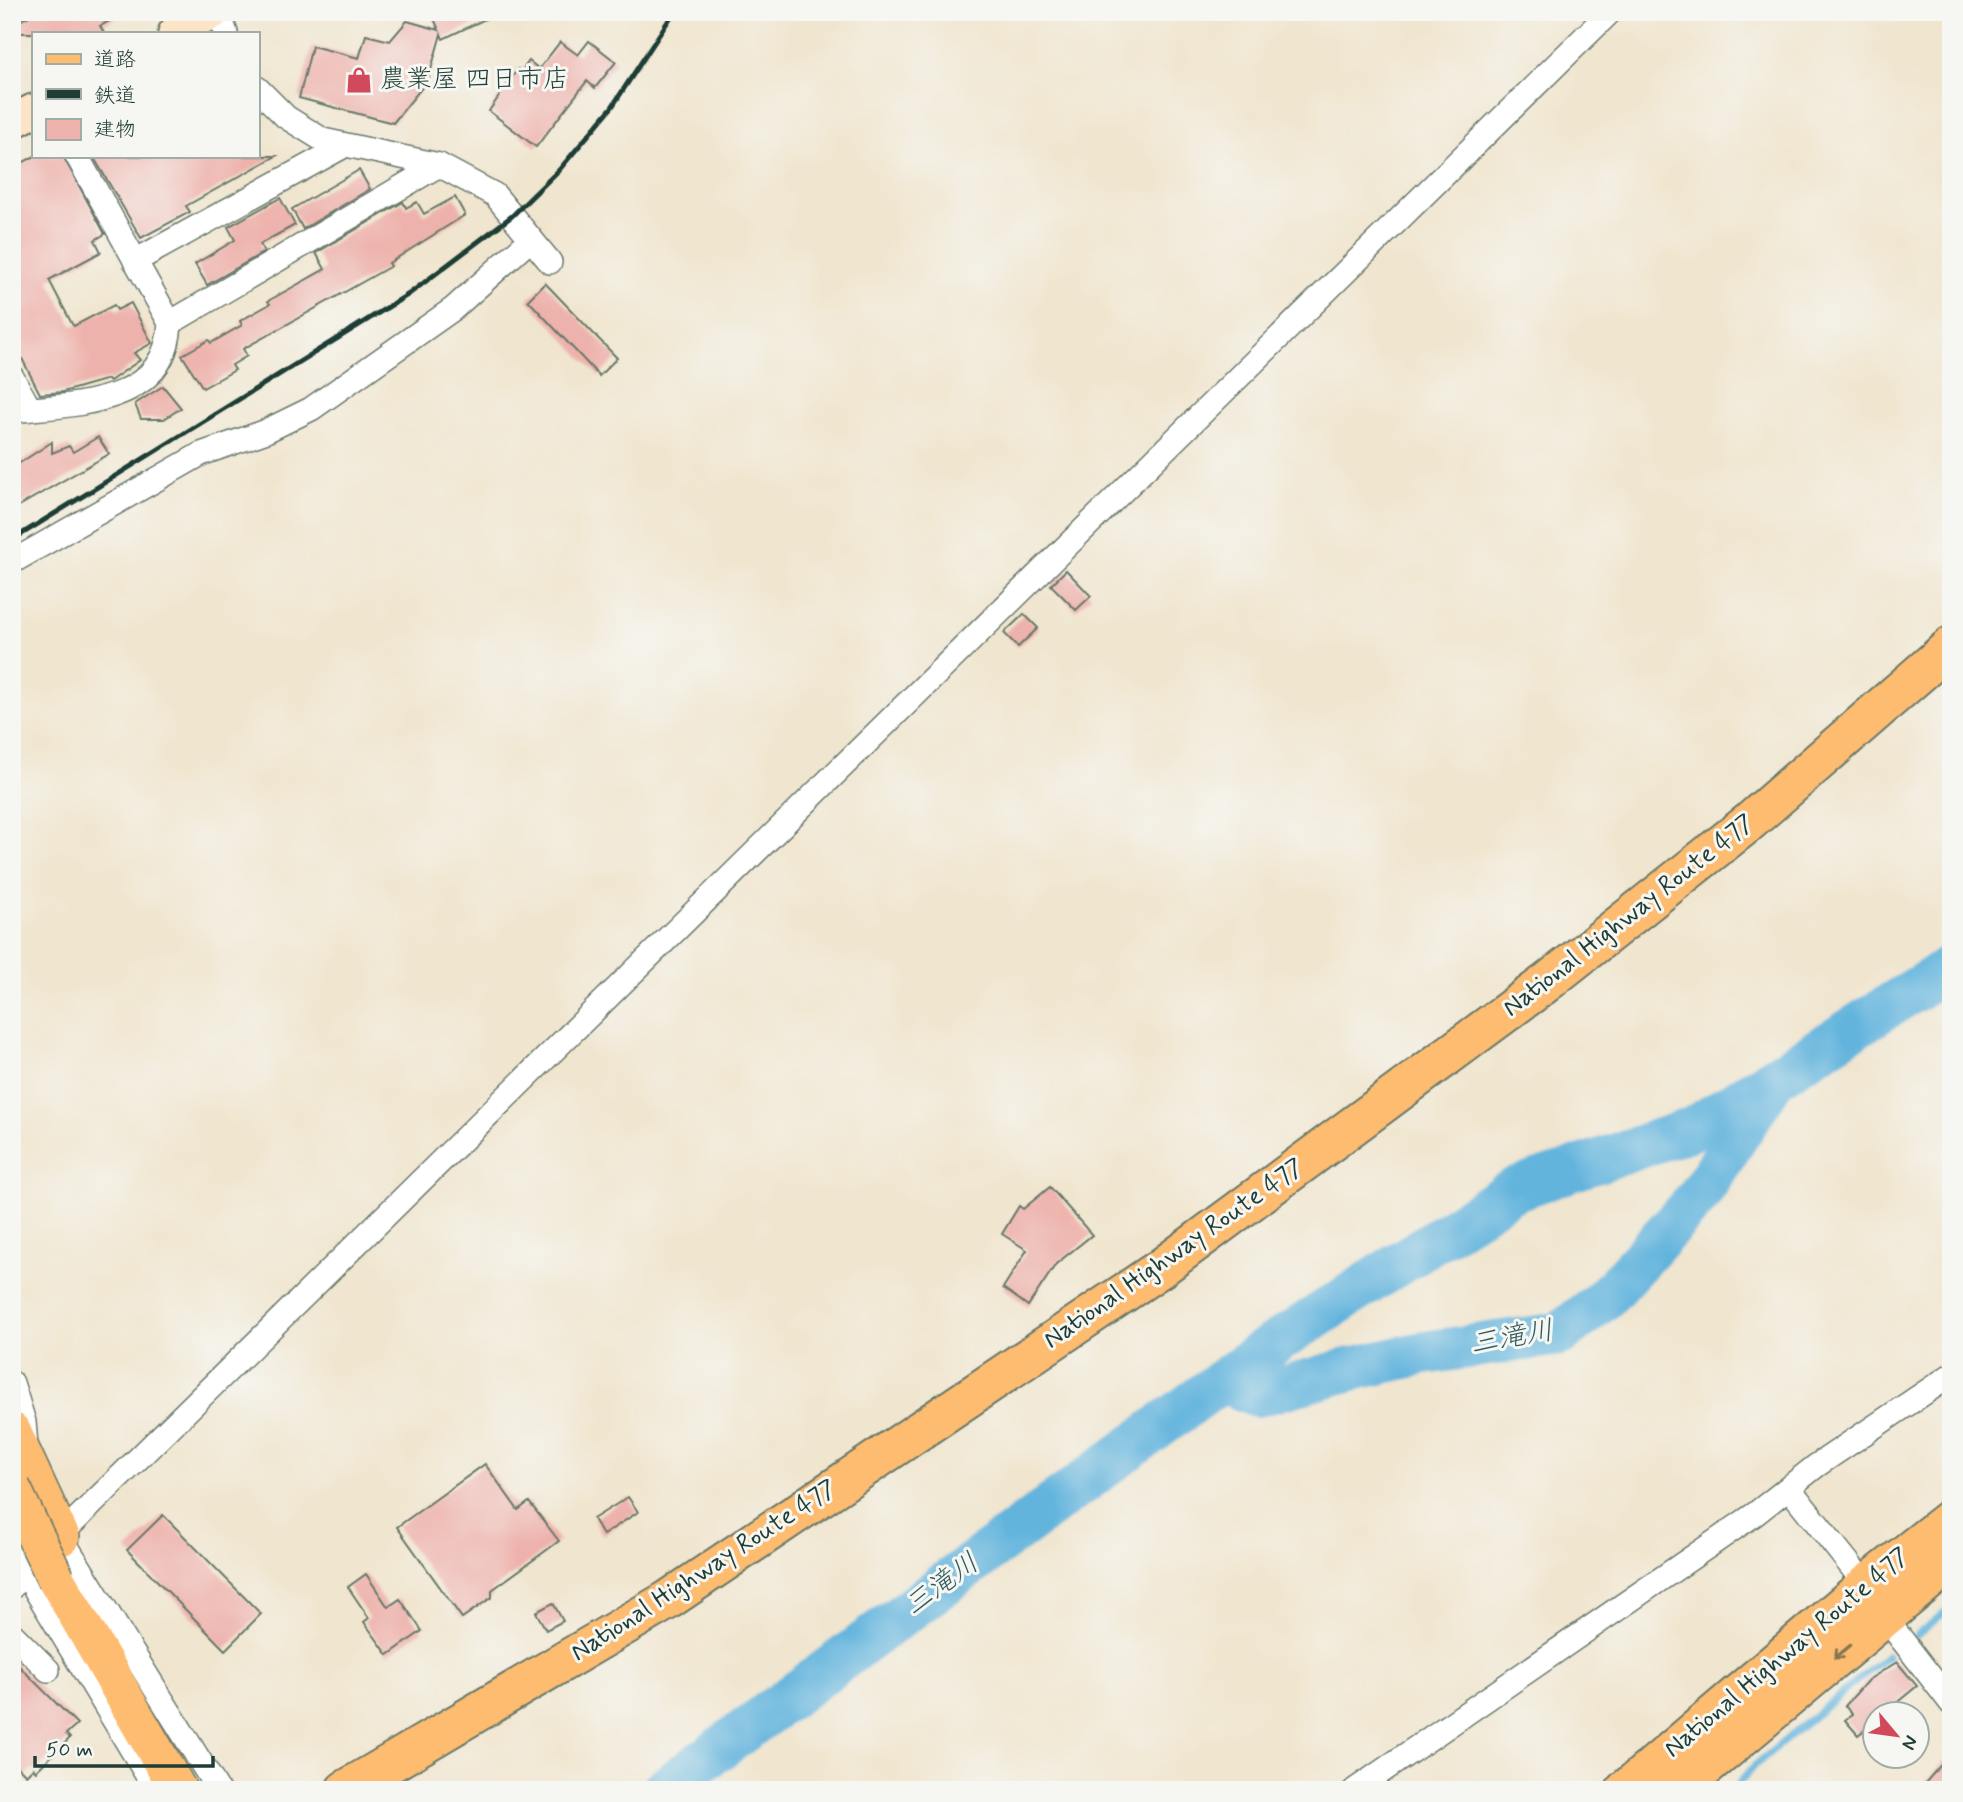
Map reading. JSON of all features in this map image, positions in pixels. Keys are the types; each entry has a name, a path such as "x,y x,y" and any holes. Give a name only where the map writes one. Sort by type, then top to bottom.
{"highway":[{"name":"National Highway Route 477","path":"345,1790 668,1600 1161,1268 1557,975 1747,824 1951,646"},
{"name":"National Highway Route 477","path":"1679,1790 1875,1601 1951,1518"},
{"name":"National Highway Route 477","path":"1625,1790 1875,1601 1951,1562"}],"main road":[{"path":"17,1461 61,1537"},
{"path":"17,1461 31,1579 178,1790"}],"street":[{"path":"177,32 215,12 225,32"},
{"path":"31,1579 61,1537 1610,12"},
{"path":"259,90 286,117 323,140 439,165 495,195 550,262"},
{"path":"12,122 32,112"},
{"path":"135,261 344,146"},
{"path":"12,377 21,410 128,393 156,368 166,349 170,323 78,158"},
{"path":"170,323 439,165"},
{"path":"12,562 201,454 264,432 311,409 453,309 531,239"},
{"path":"1355,1790 1789,1488 1816,1466 1951,1375"},
{"path":"12,1383 24,1422 17,1461"},
{"path":"1789,1488 1951,1703"},
{"path":"61,1537 218,1790"},
{"path":"12,1546 156,1790"},
{"path":"12,1634 48,1670"}],"building":[{"path":"36,12 126,12 100,26 103,32 12,33 12,25"},
{"name":"農業屋 四日市店","path":"431,12 500,12 443,39 441,34 428,80 393,123 299,98 312,46 359,58 366,35 390,41 407,21 439,30"},
{"path":"589,41 616,62 595,88 587,81 536,147 489,111 518,69 521,72 529,61 539,69 560,42 578,55"},
{"path":"276,156 186,206 190,212 141,238 94,158"},
{"path":"32,158 64,158 105,234 95,240 101,252 49,280 74,326 114,305 117,310 131,303 152,343 134,353 140,360 110,381 108,379 63,392 40,394 12,339 12,168"},
{"path":"359,170 370,189 303,229 292,209"},
{"path":"455,197 465,215 389,263 391,266 243,349 247,356 232,365 235,370 203,388 182,355 209,340 211,343 242,325 240,321 270,304 268,301 325,269 316,253 403,202 406,208 417,202 424,214"},
{"path":"280,198 295,225 260,244 264,252 207,285 195,264 235,240 228,227"},
{"path":"545,283 617,358 599,376 528,300"},
{"path":"163,386 181,408 164,419 141,419 135,404"},
{"path":"98,437 109,454 12,510 12,468 52,442 52,453 69,446 73,452"},
{"path":"1066,570 1091,596 1076,610 1051,585"},
{"path":"1024,614 1038,628 1018,647 1004,633"},
{"path":"1050,1187 1092,1235 1056,1264 1028,1306 1003,1288 1027,1250 1002,1234 1019,1206 1023,1209"},
{"path":"485,1464 518,1510 529,1502 559,1541 492,1590 492,1597 462,1618 397,1527"},
{"path":"628,1497 638,1512 603,1535 593,1519"},
{"path":"163,1515 261,1614 225,1650 127,1550"},
{"path":"366,1574 388,1607 400,1599 422,1631 388,1655 364,1622 369,1618 348,1587"},
{"path":"553,1603 563,1621 546,1630 536,1612"},
{"path":"12,1659 77,1724 66,1734 70,1738 36,1771 33,1768 26,1775 12,1761"},
{"path":"1897,1662 1917,1686 1900,1700 1862,1700 1862,1732 1858,1735 1845,1720 1852,1714 1845,1706 1868,1680"},
{"path":"1951,1754 1951,1790 1919,1790 1939,1767"}],"waterway":[{"name":"三滝川","path":"663,1790 1260,1353 1513,1190 1692,1129 1951,967"},
{"name":"三滝川","path":"1222,1381 1257,1395 1351,1369 1424,1353 1560,1334 1605,1298 1697,1198 1769,1087"},
{"path":"1916,1636 1951,1607"},
{"path":"1733,1790 1754,1766 1887,1656"}],"railway":[{"path":"12,540 409,294 512,216 559,170 612,107 674,12"}],"place":[{"name":"農業屋 四日市店","path":"359,80"}]}
